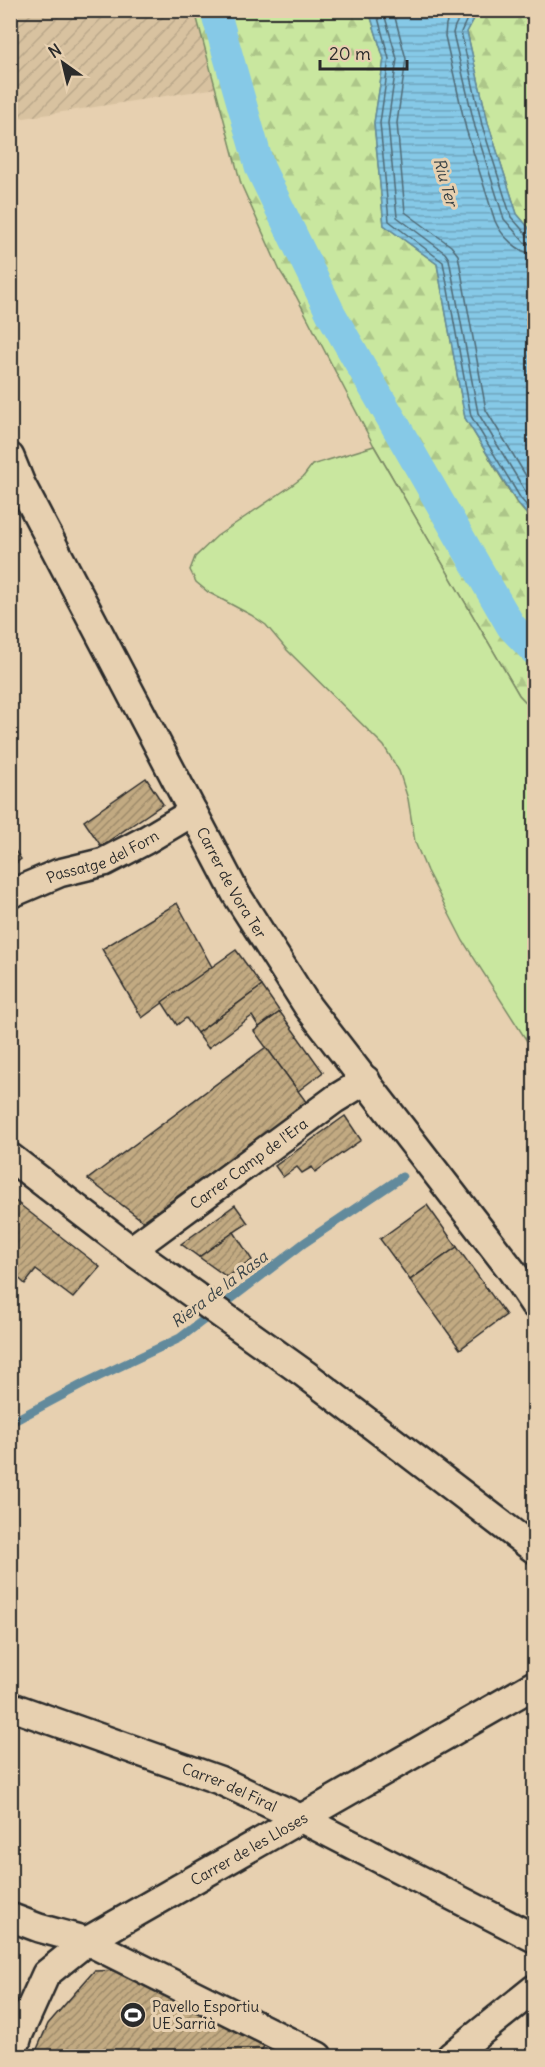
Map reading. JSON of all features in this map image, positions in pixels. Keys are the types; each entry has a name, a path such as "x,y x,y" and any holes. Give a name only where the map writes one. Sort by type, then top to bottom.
{"street":[{"name":"Carrer de Vora Ter","path":"10,457 27,494 236,894 308,1007 512,1271 534,1304"},
{"name":"Passatge del Forn","path":"10,894 58,873 104,862 193,812"},
{"name":"Carrer Camp de l'Era","path":"130,1250 335,1099 366,1080"},
{"path":"10,1157 130,1250 305,1374 534,1549"},
{"name":"Carrer de les Lloses","path":"12,2056 18,2036 46,1974 87,1941 534,1685"},
{"name":"Carrer del Firal","path":"10,1706 219,1780 300,1818 534,1938"},
{"path":"10,1917 39,1928 87,1941 318,2056"},
{"path":"451,2056 534,1989"}],"shaded area":[{"path":"11,11 195,11 217,88 11,120"}],"green space":[{"path":"195,11 369,11 384,59 374,123 384,225 437,264 465,418 516,502 534,523 534,711 519,695 374,446 296,296 280,271 241,184"},
{"path":"478,11 534,11 534,234 517,214 488,123 467,32"},
{"path":"374,446 519,695 534,711 534,1057 527,1041 463,941 427,871 415,842 408,799 399,771 384,746 287,650 266,625 208,592 196,582 190,570 195,557 217,536 291,486 303,477 312,465"}],"water":[{"name":"Riu Ter","path":"369,11 478,11 467,32 488,123 517,214 534,234 534,523 517,502 465,418 437,264 384,225 374,123 384,59"}],"building":[{"path":"146,778 163,804 101,846 84,821"},
{"path":"10,844 21,859 10,868"},
{"path":"177,903 212,967 142,1018 102,949"},
{"path":"236,950 262,986 197,1033 186,1018 177,1025 162,1002"},
{"path":"262,986 280,1012 259,1027 252,1016 208,1048 197,1033"},
{"path":"280,1012 323,1072 298,1091 254,1031"},
{"path":"266,1047 307,1103 143,1221 88,1179"},
{"path":"345,1116 361,1140 315,1172 312,1167 302,1173 297,1167 283,1177 275,1166"},
{"path":"10,1197 100,1267 73,1298 36,1270 25,1284 10,1270 12,1256 10,1255"},
{"path":"235,1205 248,1223 199,1257 181,1244"},
{"path":"427,1205 457,1247 410,1280 380,1239"},
{"path":"234,1232 252,1260 227,1277 199,1257"},
{"path":"457,1247 506,1315 460,1349 410,1280"},
{"name":"Pavello Esportiu UE Sarrià","path":"124,1970 266,2043 258,2056 34,2056 48,2024 94,1971"}],"waterway":[{"path":"215,10 260,168 331,314 511,626 534,650"},
{"name":"Riera de la Rasa","path":"10,1423 87,1382 180,1338 304,1243 402,1177"}],"place":[{"name":"Pavello Esportiu UE Sarrià","path":"133,2015"}]}
